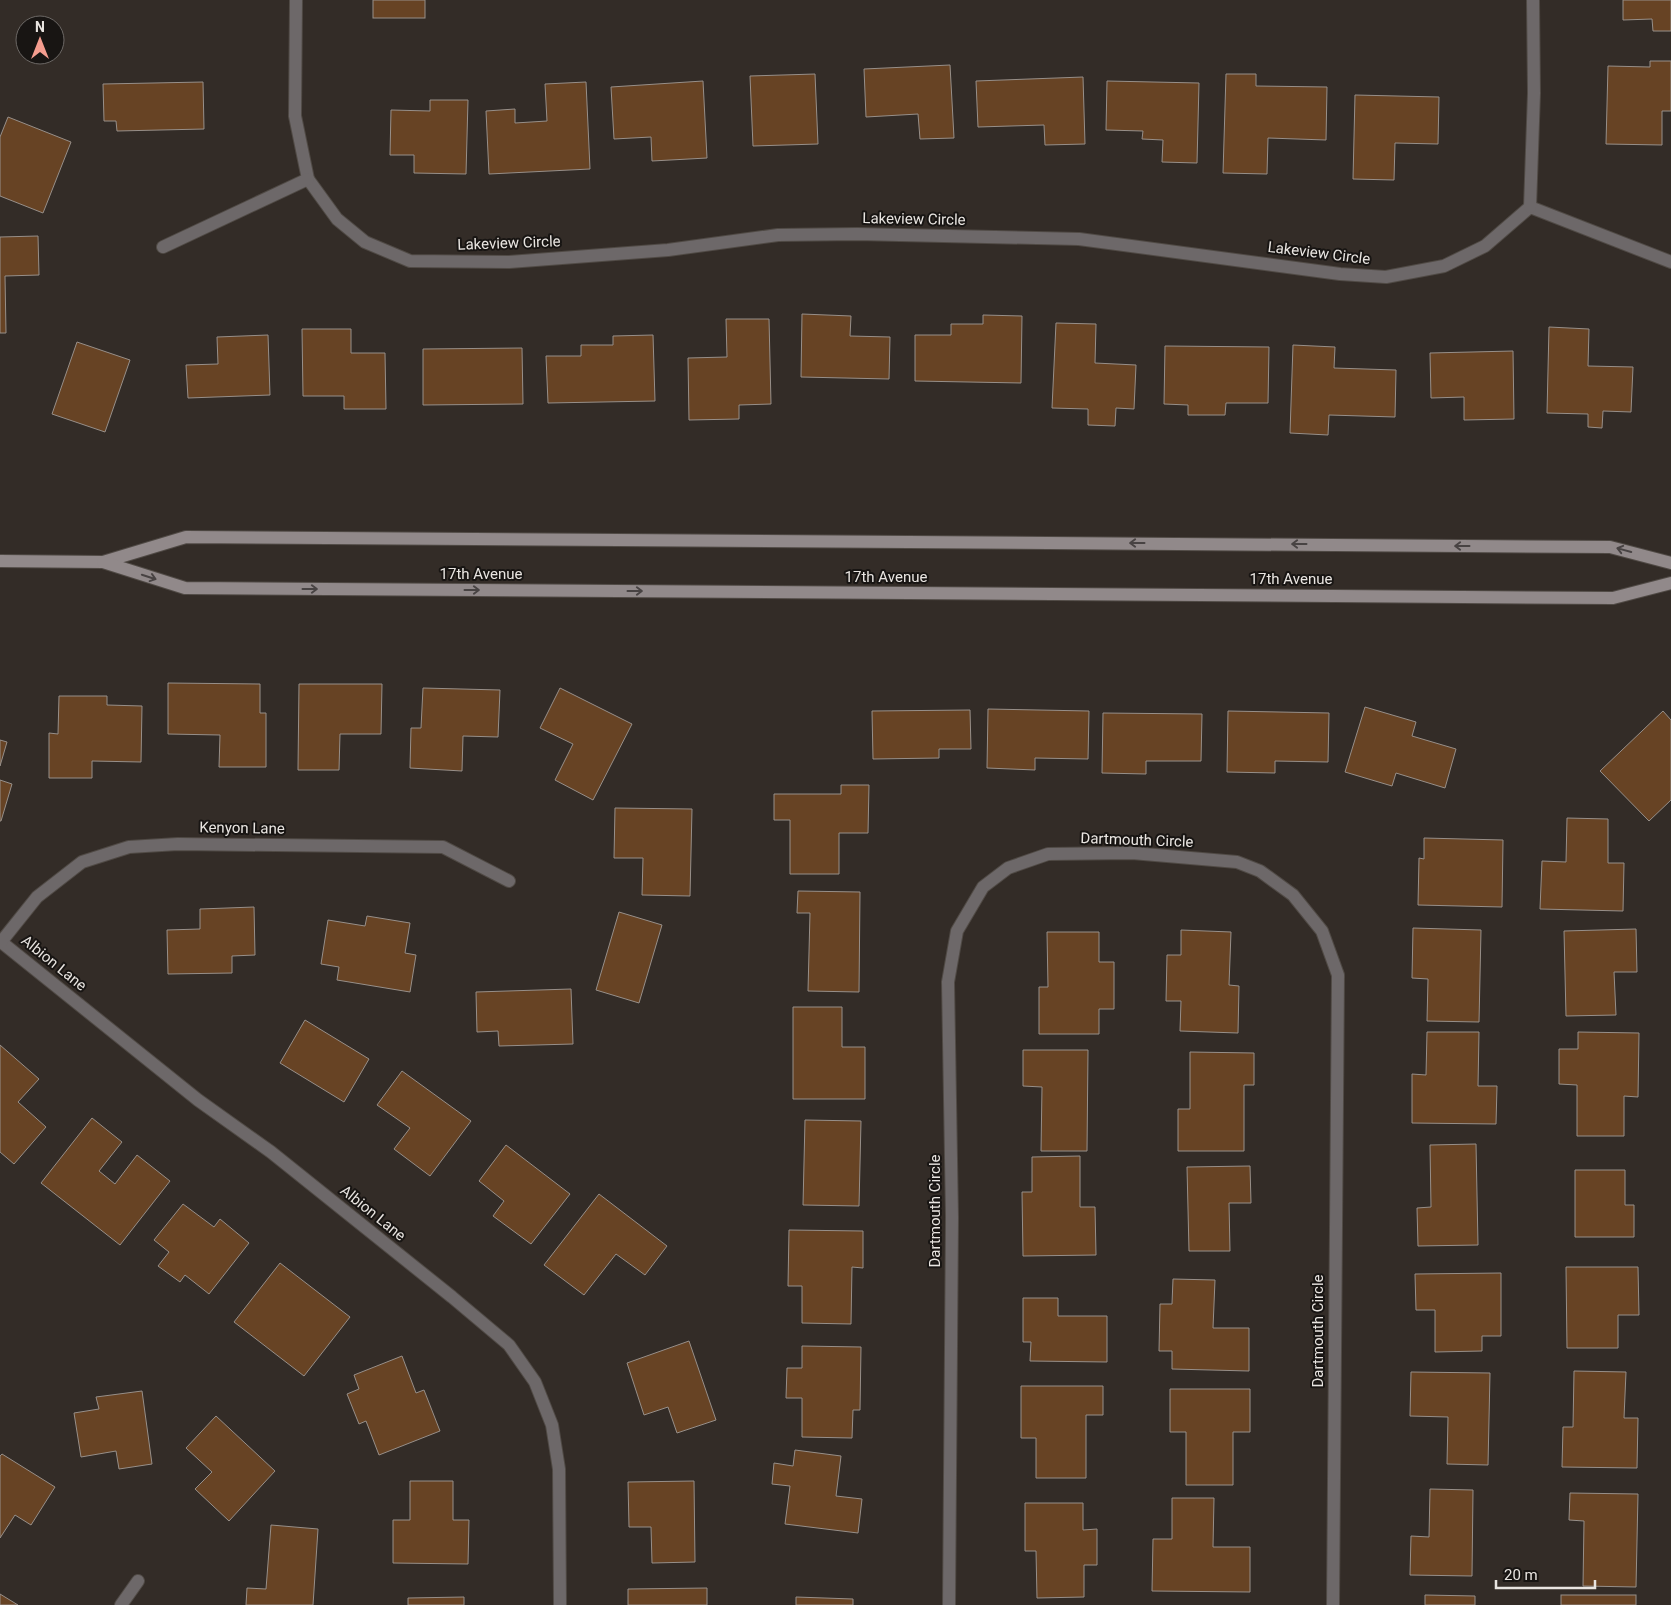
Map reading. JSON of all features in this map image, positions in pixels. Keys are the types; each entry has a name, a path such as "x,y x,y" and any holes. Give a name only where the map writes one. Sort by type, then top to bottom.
{"main road":[{"name":"17th Avenue","path":"0,562 103,562 186,537 1610,547 1671,563"},
{"name":"17th Avenue","path":"103,562 185,588 1613,598 1671,583"}],"street":[{"name":"Lakeview Circle","path":"296,0 295,116 308,179 337,219 365,242 410,261 509,262 668,250 778,235 857,234 1079,239 1340,274 1386,277 1444,266 1477,250 1485,246 1530,207"},
{"path":"1533,0 1534,93 1530,207 1671,262"},
{"path":"163,247 308,179"},
{"name":"Kenyon Lane","path":"1,941 37,896 82,862 129,847 178,844 443,848 510,881"},
{"name":"Dartmouth Circle","path":"949,1605 952,1217 948,982 957,931 983,887 1008,868 1048,854 1132,854 1237,862 1260,871 1293,895 1322,931 1338,975 1333,1605"},
{"name":"Albion Lane","path":"1,941 198,1100 271,1152 509,1345 535,1382 552,1425 559,1469 560,1605"},
{"path":"121,1605 138,1581"}],"building":[{"path":"373,0 425,0 425,18 373,18"},
{"path":"1623,0 1671,0 1671,31 1653,31 1652,19 1623,20"},
{"path":"1650,61 1671,61 1671,111 1662,111 1662,145 1606,144 1608,66 1650,67"},
{"path":"950,65 954,138 920,139 918,114 866,117 864,69"},
{"path":"815,74 818,144 753,146 750,76"},
{"path":"1226,74 1256,74 1256,86 1327,87 1326,140 1268,138 1267,174 1223,173"},
{"path":"1083,77 1085,144 1045,145 1044,125 978,127 976,81"},
{"path":"703,81 707,158 652,161 651,137 614,139 611,87"},
{"path":"1107,81 1199,83 1197,163 1162,162 1163,140 1142,139 1143,131 1106,130"},
{"path":"203,82 204,129 117,131 116,121 104,121 103,84"},
{"path":"586,82 590,169 489,174 486,111 515,109 515,123 547,121 545,84"},
{"path":"1355,95 1439,97 1438,144 1395,143 1394,180 1353,179"},
{"path":"430,100 468,100 466,174 414,173 414,155 390,155 391,110 430,111"},
{"path":"8,117 71,142 43,213 0,196 0,137"},
{"path":"38,236 39,275 5,276 6,333 0,333 0,237"},
{"path":"802,314 851,316 850,336 890,337 889,379 801,377"},
{"path":"983,315 1022,316 1021,383 915,381 915,335 951,335 951,324 983,324"},
{"path":"726,319 769,319 771,404 739,405 739,419 689,420 688,358 727,357"},
{"path":"1056,323 1096,324 1095,363 1136,365 1134,409 1116,408 1115,426 1088,425 1088,409 1052,408"},
{"path":"1549,327 1589,329 1588,366 1633,367 1631,412 1603,411 1602,428 1588,427 1588,414 1547,413"},
{"path":"302,329 351,329 351,353 385,353 386,409 344,409 344,396 303,396"},
{"path":"268,335 270,395 188,398 186,365 218,364 217,337"},
{"path":"653,335 655,401 548,403 546,356 581,356 581,345 613,345 613,336"},
{"path":"77,342 130,360 105,432 52,414"},
{"path":"1293,345 1335,347 1334,368 1396,370 1395,417 1329,415 1328,435 1290,433"},
{"path":"1165,346 1269,347 1268,403 1226,403 1225,415 1188,415 1188,405 1164,404"},
{"path":"522,348 523,404 423,405 423,349"},
{"path":"1513,351 1514,419 1464,420 1464,397 1431,398 1430,353"},
{"path":"168,683 260,684 260,713 266,713 266,767 219,767 220,735 168,734"},
{"path":"299,684 382,684 381,734 340,734 339,770 298,770"},
{"path":"423,688 500,690 498,737 463,736 462,771 410,768 411,728 421,728"},
{"path":"560,688 632,724 593,800 555,780 573,744 540,728"},
{"path":"59,696 107,696 107,705 142,706 141,762 92,761 92,778 49,778 49,733 58,734"},
{"path":"1365,707 1416,722 1412,736 1456,749 1445,788 1396,773 1392,786 1345,772"},
{"path":"988,709 1089,711 1088,759 1035,758 1035,770 987,768"},
{"path":"970,710 971,749 939,749 939,758 873,759 872,711"},
{"path":"1228,711 1329,713 1328,762 1275,761 1275,773 1227,772"},
{"path":"1663,711 1671,720 1671,800 1649,821 1600,771"},
{"path":"1103,713 1202,714 1201,761 1146,761 1146,774 1102,773"},
{"path":"0,740 7,742 0,766"},
{"path":"0,780 12,784 1,821 0,821"},
{"path":"841,785 869,785 868,833 839,833 839,874 790,874 790,820 774,820 774,794 841,794"},
{"path":"615,808 692,809 690,896 642,895 643,858 614,858"},
{"path":"1567,818 1608,819 1608,863 1624,863 1623,911 1540,909 1542,861 1566,862"},
{"path":"1424,838 1503,840 1502,907 1418,905 1419,858 1424,859"},
{"path":"798,891 860,892 859,992 808,991 810,913 797,913"},
{"path":"254,907 255,955 232,956 232,973 168,974 167,930 200,929 200,909"},
{"path":"619,912 662,925 639,1003 596,990"},
{"path":"367,916 410,923 405,953 416,955 410,992 337,980 339,967 321,964 328,920 365,926"},
{"path":"1413,928 1481,930 1479,1022 1427,1021 1428,979 1412,978"},
{"path":"1636,929 1637,972 1614,972 1616,1015 1566,1016 1564,931"},
{"path":"1181,930 1231,932 1229,985 1239,986 1238,1033 1180,1031 1181,1001 1166,1001 1167,955 1181,955"},
{"path":"1047,932 1099,932 1099,962 1114,962 1114,1009 1099,1009 1099,1034 1039,1034 1039,987 1048,987"},
{"path":"571,989 573,1044 499,1046 498,1031 477,1032 476,992"},
{"path":"793,1007 842,1007 842,1047 865,1047 865,1099 793,1099"},
{"path":"305,1020 369,1059 344,1102 280,1063"},
{"path":"1427,1032 1479,1032 1478,1086 1497,1086 1496,1124 1412,1123 1412,1074 1426,1075"},
{"path":"1578,1032 1639,1033 1638,1097 1624,1096 1624,1136 1577,1136 1577,1085 1559,1084 1559,1049 1578,1049"},
{"path":"0,1045 39,1079 18,1102 46,1127 14,1164 0,1152"},
{"path":"1023,1050 1088,1050 1087,1151 1041,1151 1042,1087 1023,1086"},
{"path":"1190,1052 1254,1053 1254,1085 1244,1085 1244,1151 1178,1151 1178,1109 1190,1109"},
{"path":"402,1071 471,1121 430,1176 394,1149 410,1128 377,1105"},
{"path":"92,1118 122,1142 99,1171 115,1184 137,1155 170,1181 120,1245 41,1183"},
{"path":"805,1120 861,1121 859,1206 803,1205"},
{"path":"1476,1144 1478,1245 1418,1246 1417,1208 1431,1207 1430,1145"},
{"path":"506,1145 570,1194 531,1244 493,1216 504,1201 479,1181"},
{"path":"1080,1156 1080,1207 1095,1207 1096,1255 1023,1256 1022,1192 1032,1192 1032,1157"},
{"path":"1250,1166 1251,1203 1229,1203 1230,1251 1189,1251 1187,1167"},
{"path":"1575,1170 1625,1170 1625,1205 1634,1205 1634,1237 1575,1237"},
{"path":"599,1194 667,1246 645,1275 616,1254 584,1295 544,1265"},
{"path":"183,1204 214,1227 220,1219 249,1243 209,1294 185,1275 180,1282 158,1266 169,1252 154,1240"},
{"path":"789,1230 863,1231 863,1268 852,1267 851,1324 802,1323 802,1286 788,1286"},
{"path":"280,1263 350,1317 304,1376 234,1322"},
{"path":"1566,1267 1638,1267 1639,1315 1618,1315 1618,1348 1567,1348"},
{"path":"1501,1273 1501,1336 1482,1336 1482,1351 1435,1352 1435,1310 1416,1310 1415,1274"},
{"path":"1173,1279 1215,1280 1213,1328 1249,1328 1249,1371 1172,1369 1172,1351 1159,1351 1160,1304 1172,1304"},
{"path":"1023,1298 1058,1298 1058,1316 1107,1316 1107,1362 1030,1361 1031,1342 1023,1342"},
{"path":"689,1341 716,1420 677,1433 668,1407 644,1415 627,1363"},
{"path":"802,1346 861,1347 860,1410 853,1410 852,1438 802,1437 802,1398 786,1398 787,1368 802,1368"},
{"path":"402,1356 416,1393 424,1390 440,1431 379,1455 366,1421 359,1424 347,1394 359,1389 354,1375"},
{"path":"1574,1371 1626,1372 1624,1418 1638,1418 1637,1468 1562,1467 1563,1427 1573,1427"},
{"path":"1411,1372 1490,1373 1488,1465 1447,1464 1448,1417 1410,1416"},
{"path":"1021,1386 1103,1386 1103,1415 1086,1415 1086,1478 1036,1478 1036,1438 1021,1438"},
{"path":"1170,1389 1250,1389 1250,1432 1233,1432 1233,1485 1186,1485 1186,1432 1170,1432"},
{"path":"142,1391 152,1464 119,1469 116,1451 81,1457 74,1413 99,1409 96,1397"},
{"path":"216,1416 275,1471 229,1521 195,1489 212,1472 186,1448"},
{"path":"795,1450 841,1456 836,1496 862,1499 858,1533 785,1524 790,1486 772,1484 774,1463 793,1466"},
{"path":"2,1454 55,1487 31,1525 15,1515 0,1538 0,1456"},
{"path":"410,1481 453,1481 453,1520 469,1520 468,1564 393,1563 393,1520 410,1520"},
{"path":"694,1481 695,1562 652,1563 651,1527 629,1527 628,1482"},
{"path":"1430,1489 1473,1490 1472,1576 1410,1575 1411,1536 1429,1537"},
{"path":"1570,1493 1638,1494 1636,1587 1583,1586 1584,1521 1569,1520"},
{"path":"1172,1498 1214,1498 1213,1547 1250,1547 1250,1592 1152,1591 1153,1539 1172,1539"},
{"path":"1025,1503 1083,1503 1083,1530 1097,1529 1097,1565 1084,1565 1084,1597 1037,1598 1036,1551 1025,1551"},
{"path":"271,1525 318,1529 313,1605 246,1605 247,1588 266,1589"},
{"path":"707,1588 707,1605 628,1605 628,1589"},
{"path":"0,1594 18,1605 0,1605"},
{"path":"1425,1595 1475,1596 1475,1605 1425,1605"},
{"path":"1561,1595 1636,1595 1636,1605 1561,1605"},
{"path":"464,1597 464,1605 408,1605 408,1598"},
{"path":"796,1597 853,1599 853,1605 796,1605"}]}
